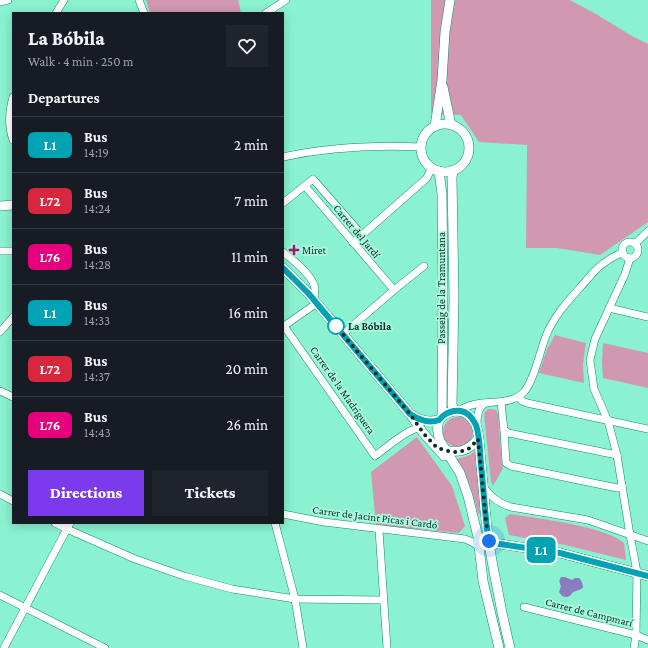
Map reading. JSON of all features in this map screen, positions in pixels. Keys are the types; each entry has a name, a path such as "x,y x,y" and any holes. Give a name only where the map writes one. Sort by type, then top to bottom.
{"street":[{"path":"0,2 8,0"},
{"path":"57,12 64,0"},
{"path":"139,0 143,11"},
{"path":"268,12 286,0"},
{"path":"435,126 442,80 445,32 450,0"},
{"path":"442,80 451,125"},
{"path":"12,100 9,118 12,137"},
{"path":"284,157 323,150 362,147 421,147 422,140 431,128 446,124 457,127 463,133 469,148 467,157 462,164 453,170 443,172 435,170 353,243"},
{"name":"Passeig de la Tramuntana","path":"421,147 425,162 435,170 442,194 443,390 441,418"},
{"name":"Passeig de la Tramuntana","path":"453,170 455,409"},
{"name":"Carrer del Jardí","path":"362,235 313,179 305,186 394,290"},
{"path":"284,202 305,186"},
{"path":"0,206 12,205"},
{"path":"635,244 648,231"},
{"path":"630,258 625,256 623,247 630,243 635,244"},
{"path":"634,648 636,635 637,572 617,454 608,420 594,389 590,360 595,339 625,274 630,258 638,253 638,248 635,244"},
{"path":"0,251 12,251"},
{"path":"410,414 421,420 434,421 455,409 472,404 501,402 513,400 518,397 526,390 531,380 546,335 560,312 595,271 606,261 623,252"},
{"path":"284,253 296,262 311,279 315,289 315,301"},
{"path":"343,334 424,266"},
{"path":"284,269 315,301 410,414 420,428 442,449 460,473 476,527 483,581 499,648"},
{"name":"Carrer de la Madriguera","path":"315,301 284,326 375,456 406,433 420,428"},
{"path":"609,308 648,316"},
{"path":"0,332 12,318"},
{"path":"0,391 12,397"},
{"path":"518,397 527,403 648,429"},
{"path":"501,402 506,463 511,466 617,488 622,485"},
{"path":"486,403 481,406 478,413 478,435 486,521 492,566 510,648"},
{"path":"442,449 455,452 465,450 470,448 478,435 476,425 469,415 455,409"},
{"path":"441,418 438,426 438,435 442,449"},
{"path":"504,430 508,433 617,454"},
{"path":"483,486 497,501 503,505 588,520 648,541"},
{"path":"0,494 12,500"},
{"name":"Carrer de Jacint Picas i Cardó","path":"284,514 379,530 465,539 479,547"},
{"path":"275,524 295,598 302,648"},
{"path":"4,648 69,526 135,559 184,576 232,589 295,598 383,600"},
{"path":"465,539 470,538 476,527"},
{"path":"379,530 387,648"},
{"path":"489,544 493,543 560,553 648,576"},
{"path":"0,595 105,648"},
{"name":"Carrer de Campmarí","path":"524,608 636,635 648,640"}],"shaded area":[{"path":"146,0 238,0 241,12 150,12"},
{"path":"431,0 570,0 648,44 648,222 600,255 557,248 526,248 527,145 479,142 461,115 431,114"},
{"path":"555,335 586,343 583,364 584,383 539,373 547,349"},
{"path":"603,343 648,353 648,388 603,378"},
{"path":"488,409 496,410 498,414 503,468 493,486 491,481 484,415"},
{"path":"458,417 469,421 473,432 469,443 458,447 447,443 443,432 447,421"},
{"path":"417,437 452,486 465,526 459,533 376,525 371,472"},
{"path":"475,451 481,513 478,514 465,473 457,460 470,455"},
{"path":"510,514 568,523 611,535 624,543 626,560 565,545 509,535 505,518"},
{"path":"561,577 572,580 579,578 583,588 573,592 568,597 562,596 559,592"}],"bus line":[{"name":"L1","path":"284,269 309,294 410,414 421,420 434,421 439,420 449,412 459,411 469,415 473,420 476,425 479,442 489,544 493,543 560,553 648,576"}],"place":[{"name":"Miret","path":"294,250"},
{"name":"La Bóbila","path":"336,326"}],"route":[{"path":"336,326 335,325 437,448 452,452 460,452 470,448 478,439 489,541"}]}
